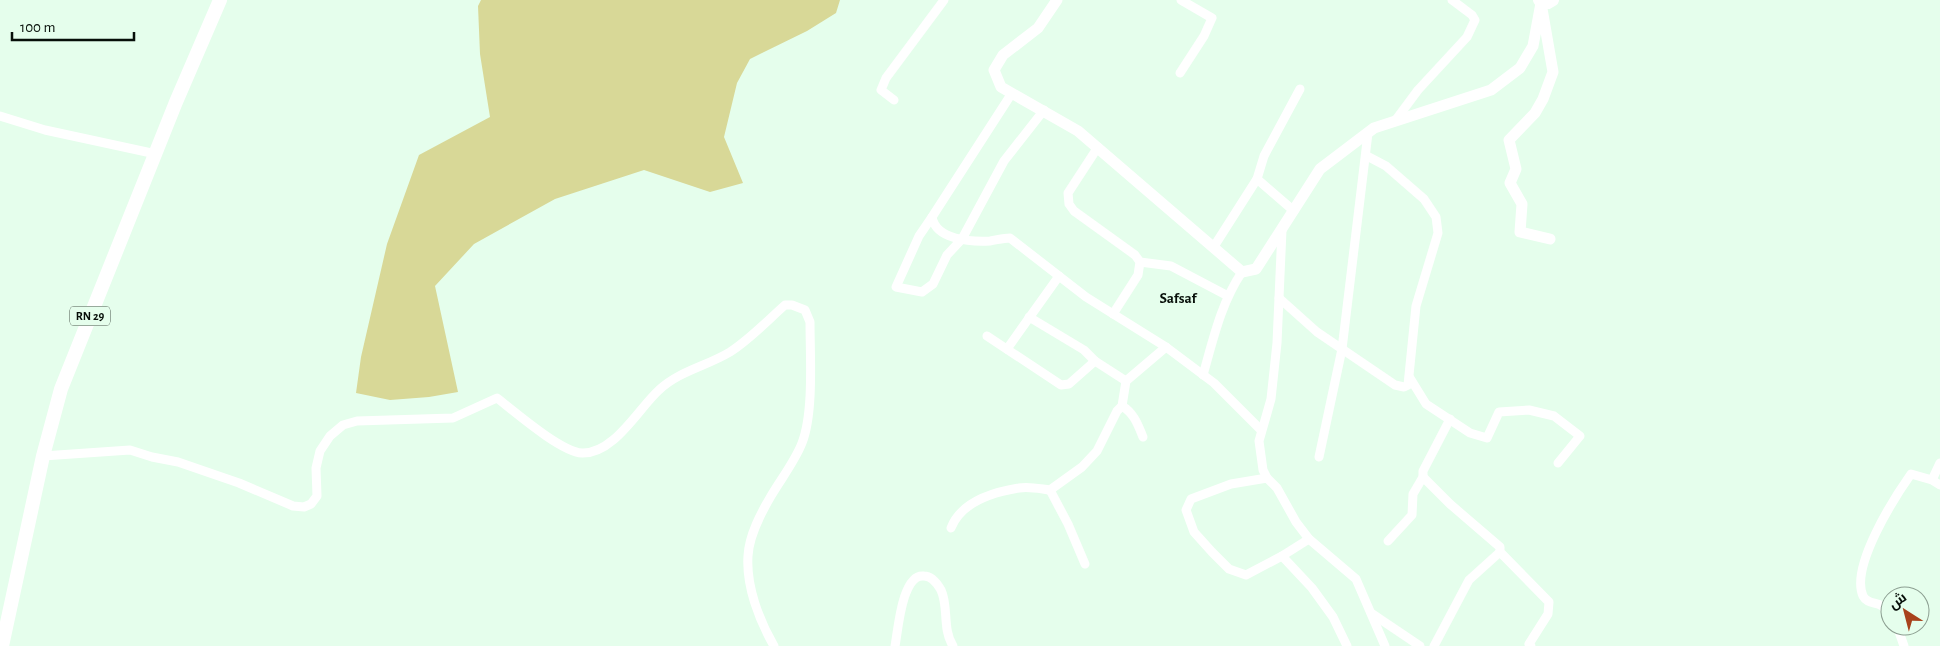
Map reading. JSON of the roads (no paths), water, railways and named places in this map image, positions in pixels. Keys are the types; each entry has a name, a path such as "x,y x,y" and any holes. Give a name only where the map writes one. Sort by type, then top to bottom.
{"main road":[{"name":"RN 29","path":"2,646 43,456 61,388 220,0"}],"street":[{"path":"894,100 881,90 886,78 944,0"},
{"path":"1057,0 1038,28 1003,55 994,70 1002,88 1044,110 1078,131 1242,272"},
{"path":"1180,73 1204,36 1212,18 1181,0"},
{"path":"1395,121 1418,90 1467,36 1475,20 1472,15 1452,0"},
{"path":"1203,375 1222,311 1233,285 1242,272 1256,268 1320,169 1374,128 1491,90 1520,68 1533,46 1544,1"},
{"path":"1544,1 1553,72 1543,99 1535,113 1509,140 1516,169 1510,183 1522,204 1520,232 1550,239"},
{"path":"1213,248 1257,179 1264,156 1300,89"},
{"path":"1012,93 919,236 896,287 922,292 933,284 947,255 962,239 1004,162 1044,110"},
{"path":"0,116 45,130 156,154"},
{"path":"1319,457 1342,349 1368,133"},
{"path":"1098,147 1068,193 1069,204 1074,211 1135,255 1140,262 1138,274 1113,314"},
{"path":"1279,298 1317,332 1395,385 1404,387 1408,385 1416,306 1438,233 1436,217 1424,200 1386,166 1366,156"},
{"path":"1257,179 1294,211"},
{"path":"932,217 933,224 955,238 988,241 1010,238 1086,297 1166,347 1214,383 1261,430"},
{"path":"1282,230 1271,399 1259,441 1262,470 1277,488 1296,522 1309,539 1356,579 1385,646"},
{"path":"1140,262 1171,266 1228,296"},
{"path":"1007,350 1059,276"},
{"path":"43,456 130,450 178,462 239,483 293,506 304,507 311,504 316,496 316,468 320,451 330,436 343,425 356,421 452,418 496,398 562,447 580,453 593,452 603,448 615,438 660,389 682,375 730,352 785,305 792,305 805,310 810,322 808,420 802,444 755,526 748,554 748,578 764,627 774,646"},
{"path":"1029,317 1084,350 1095,361 1126,381"},
{"path":"986,336 1061,385 1069,384 1095,361"},
{"path":"951,528 954,519 960,512 979,499 1020,488 1050,490 1082,467 1097,451 1117,411 1122,406 1126,381 1166,347"},
{"path":"1410,378 1426,404 1470,433 1487,438 1499,412 1530,410 1554,416 1580,436 1558,463"},
{"path":"1122,406 1128,409 1136,420 1143,437"},
{"path":"1388,541 1412,515 1413,494 1450,419"},
{"path":"1880,605 1867,601 1863,596 1859,580 1864,560 1894,497 1911,474 1936,482 1940,463"},
{"path":"1423,477 1450,504 1500,547 1500,552 1549,602 1548,614 1529,644 1530,646"},
{"path":"1267,478 1231,484 1191,498 1186,510 1194,532 1229,569 1246,575 1309,539"},
{"path":"1050,490 1068,524 1085,564"},
{"path":"1434,646 1469,580 1500,552"},
{"path":"1282,556 1312,588 1334,617 1347,646"},
{"path":"895,646 908,586 916,578 923,575 934,579 942,591 948,638 953,646"},
{"path":"1369,611 1420,646"}],"district":[{"name":"Safsaf","path":"1178,298"}]}
